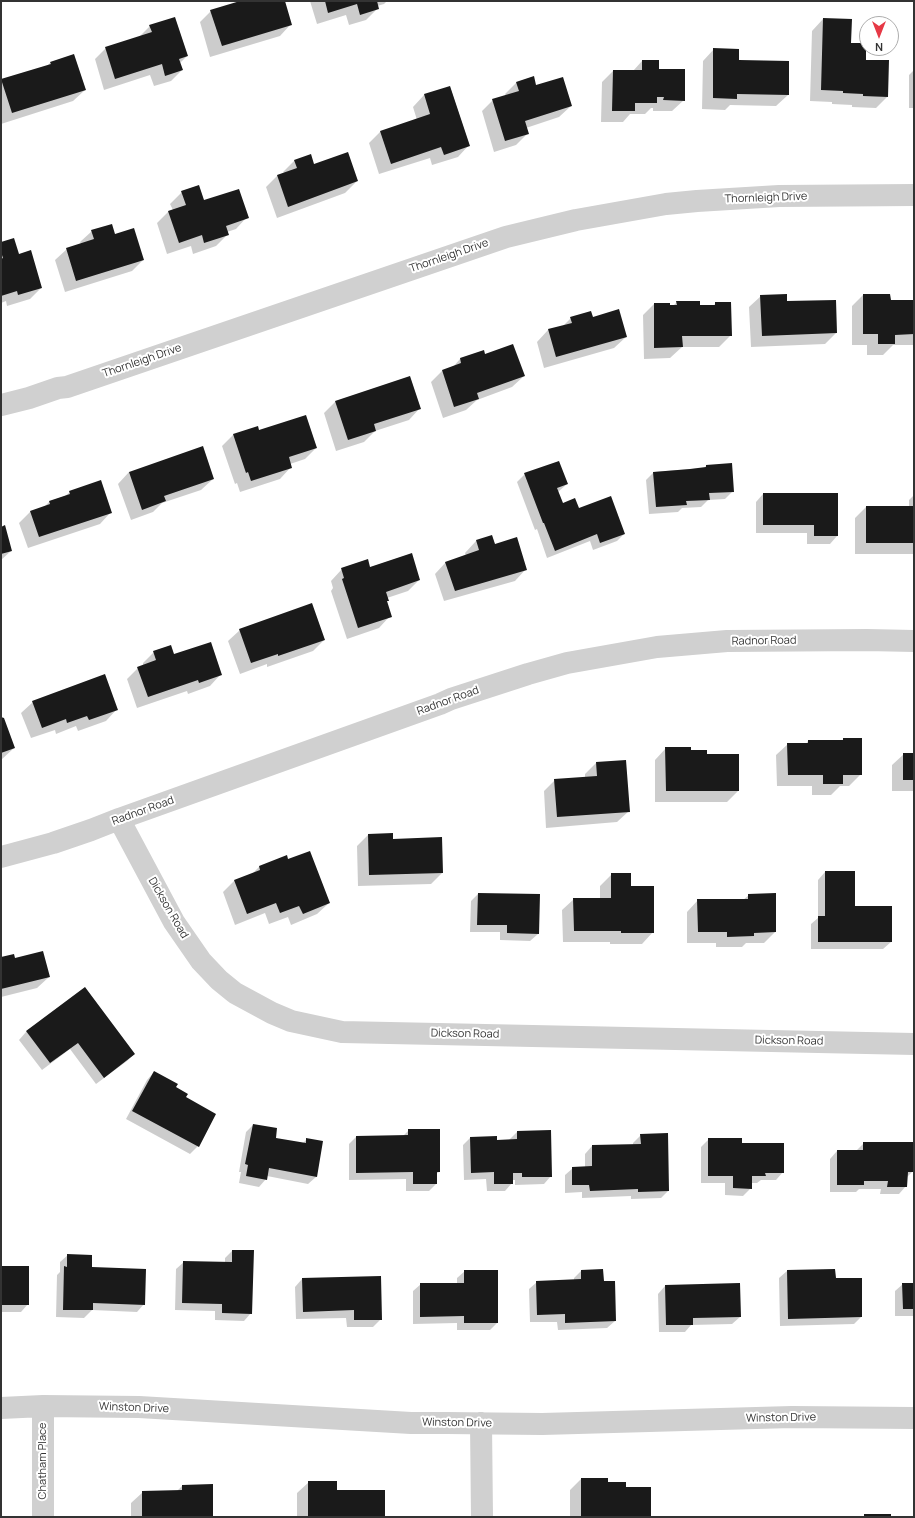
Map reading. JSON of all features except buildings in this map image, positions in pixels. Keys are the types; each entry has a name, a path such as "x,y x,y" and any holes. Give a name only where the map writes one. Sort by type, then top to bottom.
{"street":[{"name":"Thornleigh Drive","path":"1,405 67,387 506,237 576,220 666,204 705,201 779,196 914,195"},
{"name":"Radnor Road","path":"1,857 53,843 451,699 567,663 657,647 727,641 914,640"},
{"name":"Dickson Road","path":"119,819 174,922 201,961 219,980 235,993 272,1013 291,1021 342,1032 914,1044"},
{"name":"Winston Drive","path":"1,1408 43,1406 139,1407 411,1423 542,1424 792,1417 914,1418"},
{"name":"Chatham Place","path":"43,1406 43,1517"},
{"path":"481,1423 482,1517"}]}
